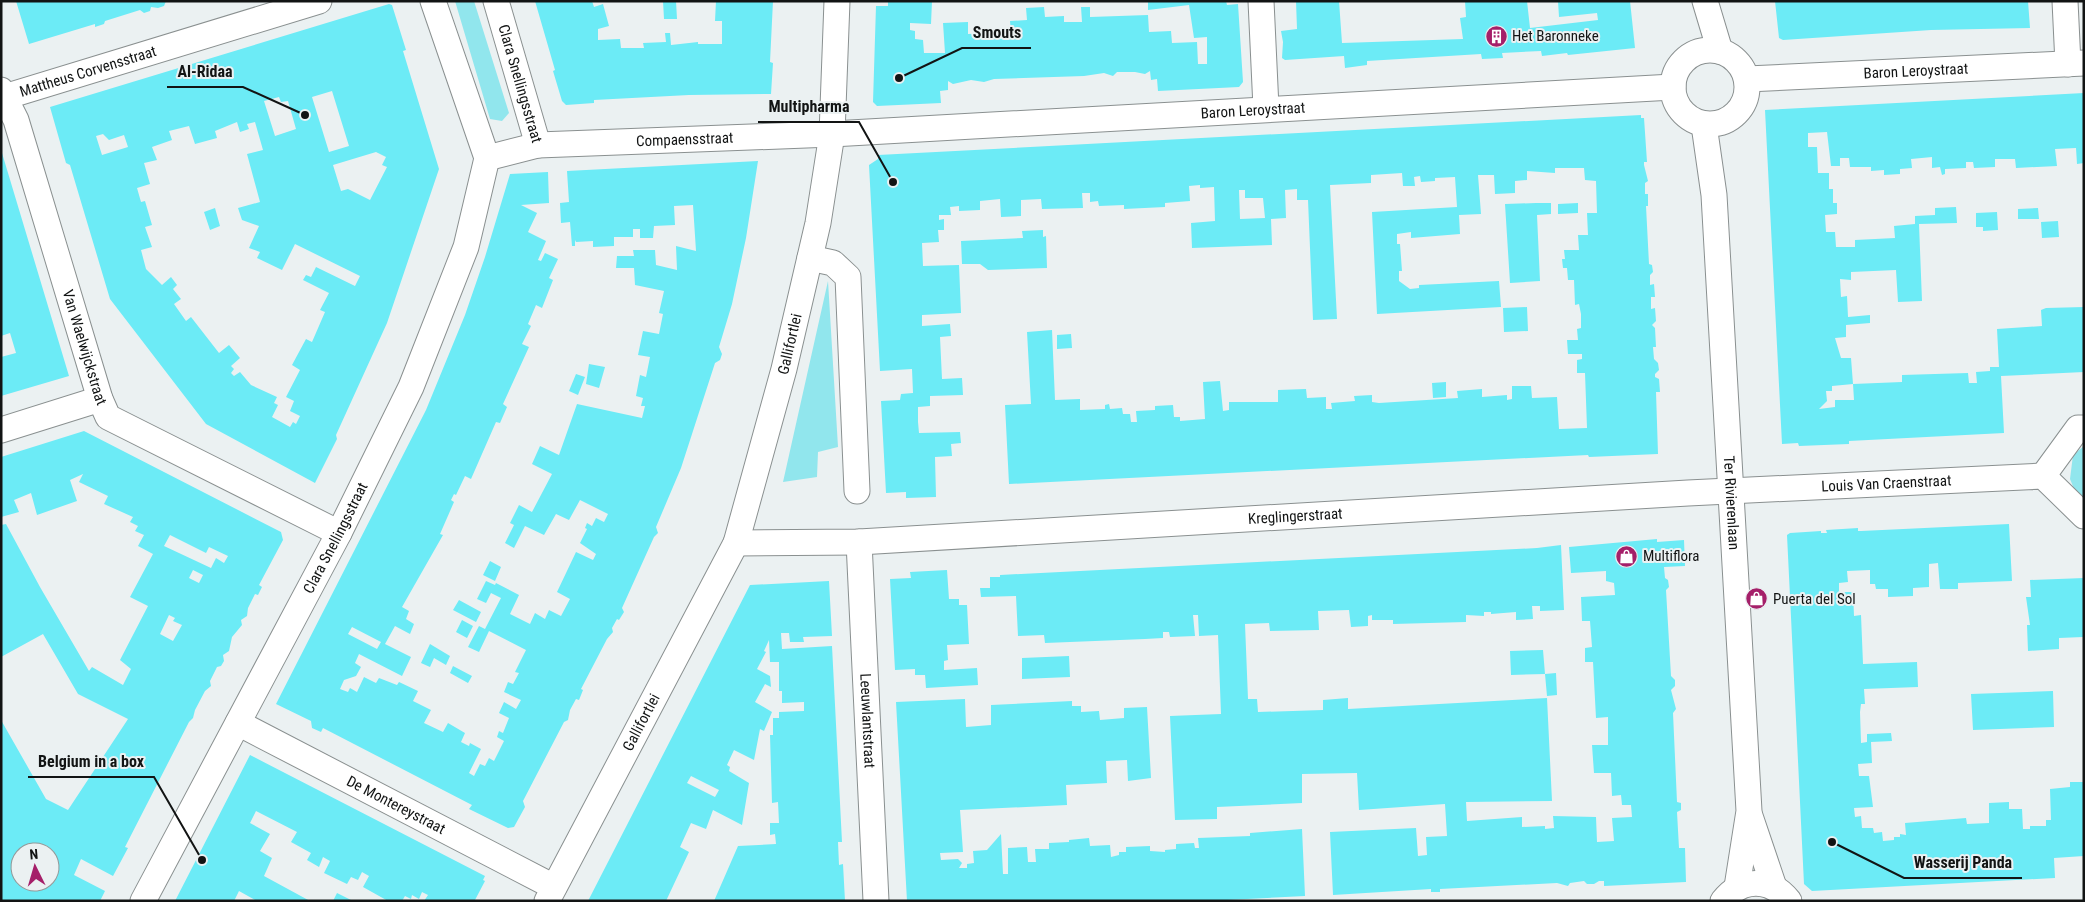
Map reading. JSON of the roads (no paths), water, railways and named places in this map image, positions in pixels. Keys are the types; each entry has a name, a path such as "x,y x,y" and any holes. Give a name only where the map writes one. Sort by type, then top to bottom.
{"street":[{"name":"Mattheus Corvensstraat","path":"2,95 318,1"},
{"path":"433,1 487,158"},
{"name":"Clara Snellingsstraat","path":"143,901 339,533 411,387 466,247 487,158 538,145 496,1"},
{"name":"Gallifortlei","path":"551,894 736,543 784,369 818,223 832,134 837,1"},
{"path":"1261,1 1266,108"},
{"path":"1699,1 1709,52"},
{"path":"1704,1 1709,52"},
{"path":"2065,1 2076,63"},
{"path":"1709,52 1737,61 1747,79 1748,93 1744,106 1735,116 1714,124 1694,121 1682,112 1674,97 1675,76 1680,66 1709,52"},
{"name":"Baron Leroystraat","path":"1747,79 2076,63"},
{"name":"Baron Leroystraat","path":"832,134 1266,108 1673,87"},
{"name":"Van Waelwijckstraat","path":"2,95 16,120 100,399 108,417 339,533"},
{"name":"Ter Rivierenlaan","path":"1714,124 1714,195 1749,811 1730,894"},
{"name":"Compaensstraat","path":"538,145 832,134"},
{"path":"810,258 833,263 848,277 857,491"},
{"path":"1,430 100,399"},
{"path":"2084,428 2078,428 2043,476 2084,516"},
{"name":"Louis Van Craenstraat","path":"1732,490 2043,476"},
{"name":"Kreglingerstraat","path":"859,542 1732,490"},
{"path":"736,543 859,542"},
{"name":"Leeuwlantstraat","path":"859,542 876,901"},
{"name":"De Montereystraat","path":"238,723 551,894"},
{"name":"Ter Rivierenlaan","path":"1749,811 1781,894"},
{"path":"1730,894 1755,882 1781,894"}],"place":[{"name":"Het Baronneke","path":"1496,36"},
{"name":"Smouts","path":"899,78"},
{"name":"Al-Ridaa","path":"305,115"},
{"name":"Multipharma","path":"893,182"},
{"name":"Multiflora","path":"1627,556"},
{"name":"Puerta del Sol","path":"1757,599"},
{"name":"Wasserij Panda","path":"1832,842"},
{"name":"Belgium in a box","path":"202,860"}]}
